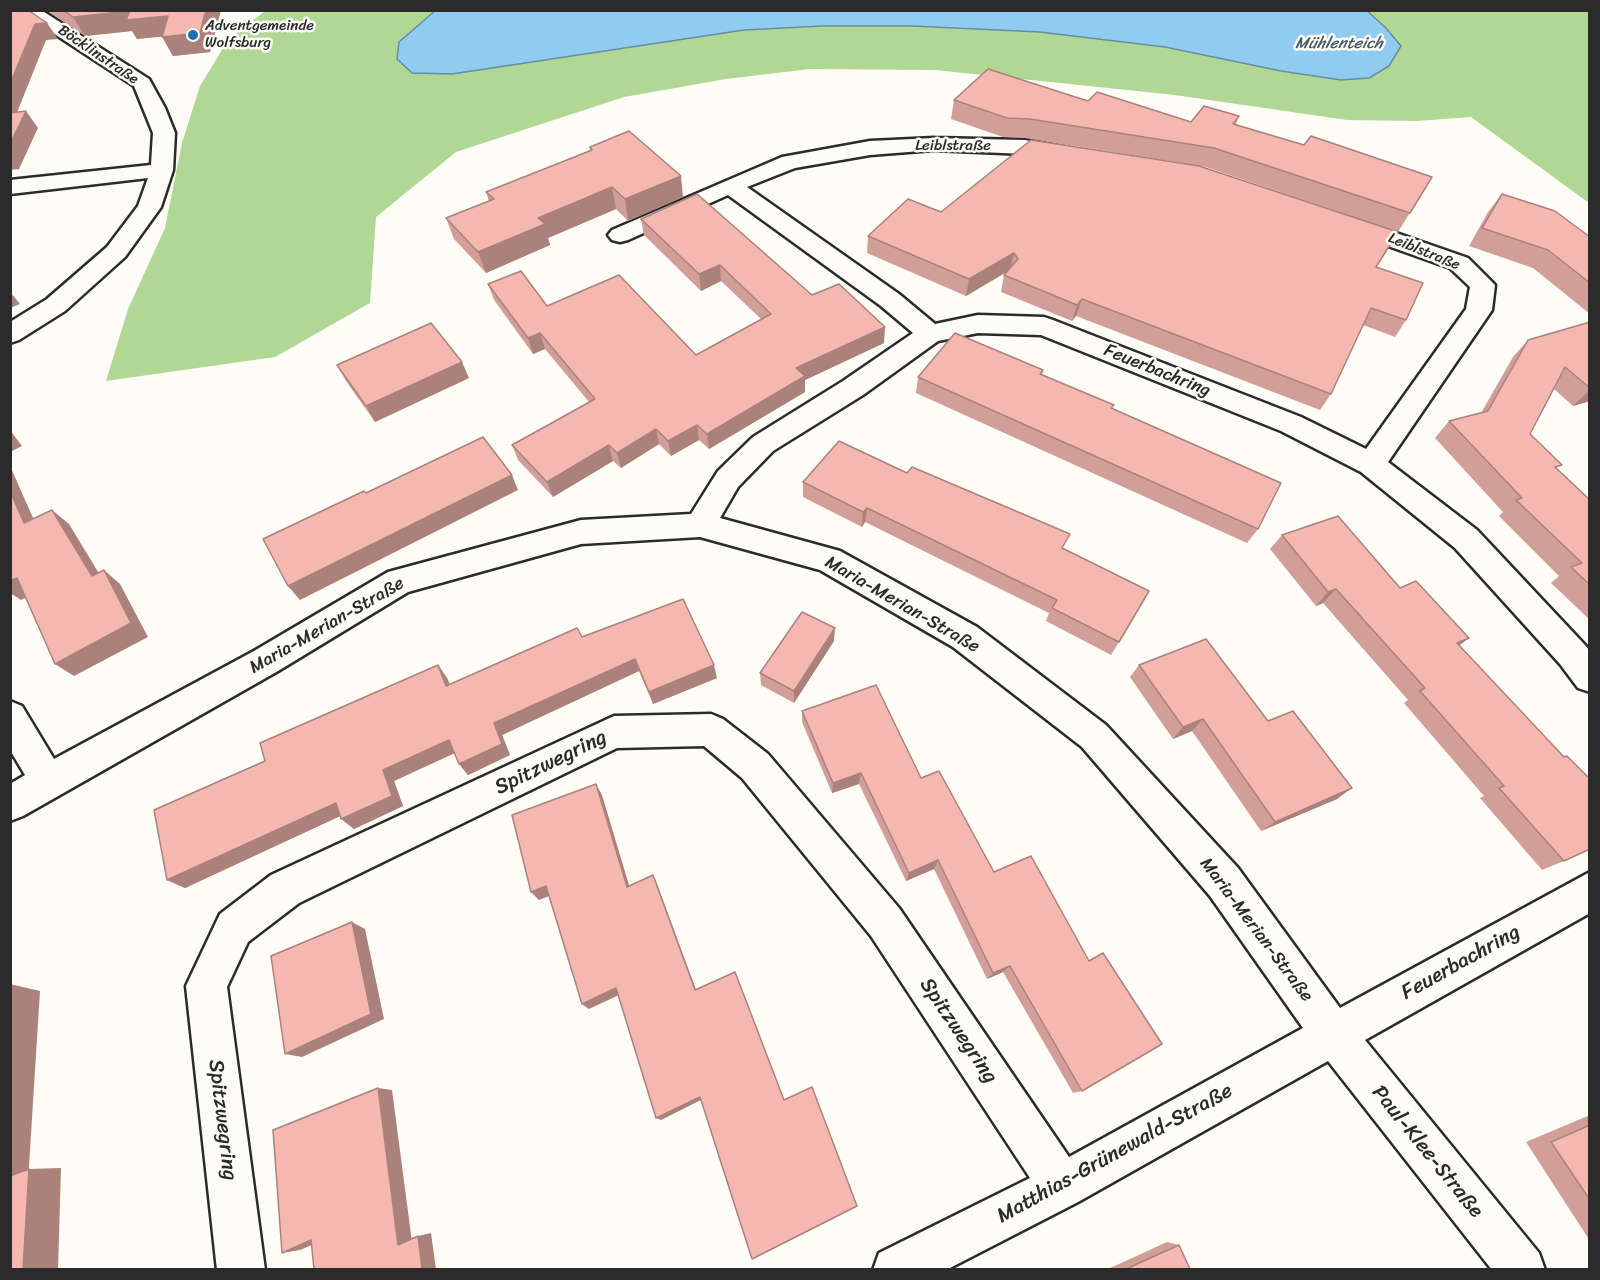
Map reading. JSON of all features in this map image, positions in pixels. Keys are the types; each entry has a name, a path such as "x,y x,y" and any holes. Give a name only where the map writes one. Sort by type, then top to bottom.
{"street":[{"name":"Böcklinstraße","path":"10,334 56,305 116,252 148,207 162,170 165,133 142,83 67,33 27,10"},
{"name":"Leiblstraße","path":"620,235 790,162 870,148 934,144 1025,147 1082,156"},
{"path":"10,187 162,170"},
{"path":"730,186 890,300 930,334"},
{"name":"Leiblstraße","path":"1328,217 1458,262 1484,285 1479,310 1371,464"},
{"name":"Feuerbachring","path":"700,525 728,479 763,444 853,388 930,334 978,324 1044,326 1291,424 1371,464 1466,539 1572,654 1590,677"},
{"name":"Maria-Merian-Straße","path":"10,804 266,661 399,582 581,532 700,525 829,560 965,637 1094,736 1224,882 1333,1034"},
{"path":"10,717 48,781"},
{"name":"Spitzwegring","path":"241,1269 206,986 234,928 285,888 614,732 711,730 754,766 885,922 1062,1186"},
{"name":"Feuerbachring","path":"1333,1034 1590,891"},
{"name":"Matthias-Grünewald-Straße","path":"896,1269 1062,1186 1333,1034"},
{"name":"Paul-Klee-Straße","path":"1333,1034 1522,1269"}],"green space":[{"path":"265,11 1589,11 1589,203 1471,117 1417,121 1347,120 1175,95 935,70 810,69 726,79 624,97 456,152 376,217 370,303 275,357 106,381 128,309 165,228 182,143 200,86 228,40"}],"water":[{"name":"Mühlenteich","path":"436,10 1366,10 1401,46 1389,66 1369,78 1341,80 1281,71 1165,47 1040,32 912,26 822,26 744,30 452,74 412,73 397,59 399,42"}],"building":[{"path":"10,10 28,10 47,23 35,24 10,84"},
{"path":"63,10 206,10 200,33 162,37 168,16 126,20 130,11 73,17"},
{"path":"988,69 1088,101 1097,92 1191,122 1204,106 1239,116 1233,124 1304,145 1311,136 1432,177 1410,213 1214,148 1030,119 1007,118 954,100"},
{"path":"26,111 10,144 10,113"},
{"path":"629,131 681,176 625,199 612,187 538,218 545,224 478,252 446,218 494,199 486,192 592,150 590,147"},
{"path":"1031,140 1199,166 1398,232 1376,267 1423,283 1406,320 1371,308 1331,394 1082,299 1077,305 1004,275 1018,259 1014,253 969,279 868,236 908,199 941,212"},
{"path":"697,194 812,295 839,284 885,327 796,368 805,376 707,434 697,425 668,441 656,429 617,453 609,445 547,482 512,445 595,399 540,333 528,338 488,284 521,271 547,306 619,275 696,355 771,314 720,265 699,274 641,219"},
{"path":"1502,194 1555,211 1590,237 1590,283 1548,250 1482,228"},
{"path":"1590,322 1590,388 1565,367 1530,434 1562,465 1555,467 1590,500 1590,585 1571,567 1582,563 1516,500 1522,498 1449,421 1488,411 1528,340"},
{"path":"431,323 462,362 366,406 337,365"},
{"path":"955,333 1043,370 1040,374 1114,405 1111,408 1281,483 1258,529 918,377"},
{"path":"483,437 512,475 288,586 263,539"},
{"path":"839,441 907,473 912,467 1070,534 1062,548 1149,591 1119,642 1052,608 1057,600 867,508 863,512 803,482"},
{"path":"10,491 24,523 52,510 92,576 104,570 131,623 55,664 17,578 10,581"},
{"path":"1338,516 1400,588 1416,581 1469,638 1457,643 1564,757 1567,756 1590,779 1590,849 1564,861 1499,788 1504,786 1420,691 1425,688 1336,589 1328,592 1282,535"},
{"path":"683,599 714,665 649,692 635,659 494,723 502,744 459,764 449,740 383,770 392,796 341,819 336,803 167,880 154,810 265,761 260,743 438,665 446,686 577,628 582,637"},
{"path":"802,612 835,628 794,691 760,673"},
{"path":"1206,639 1268,721 1293,711 1352,788 1275,822 1203,719 1183,727 1139,665"},
{"path":"876,685 921,778 939,771 994,872 1031,856 1089,961 1103,953 1162,1044 1082,1091 1010,966 993,973 938,860 909,873 861,773 833,783 802,711"},
{"path":"596,784 627,887 653,875 695,990 735,972 784,1100 812,1087 857,1206 752,1259 700,1097 656,1118 616,988 582,1004 546,886 531,892 512,815"},
{"path":"352,922 371,1014 285,1054 271,956"},
{"path":"378,1088 398,1245 418,1236 422,1269 314,1269 311,1240 282,1253 273,1130"},
{"path":"1590,1125 1590,1200 1551,1142"},
{"path":"29,1169 23,1269 10,1269 10,1176"},
{"path":"1179,1245 1190,1269 1126,1269"}],"place":[{"name":"Adventgemeinde Wolfsburg","path":"193,35"}]}
